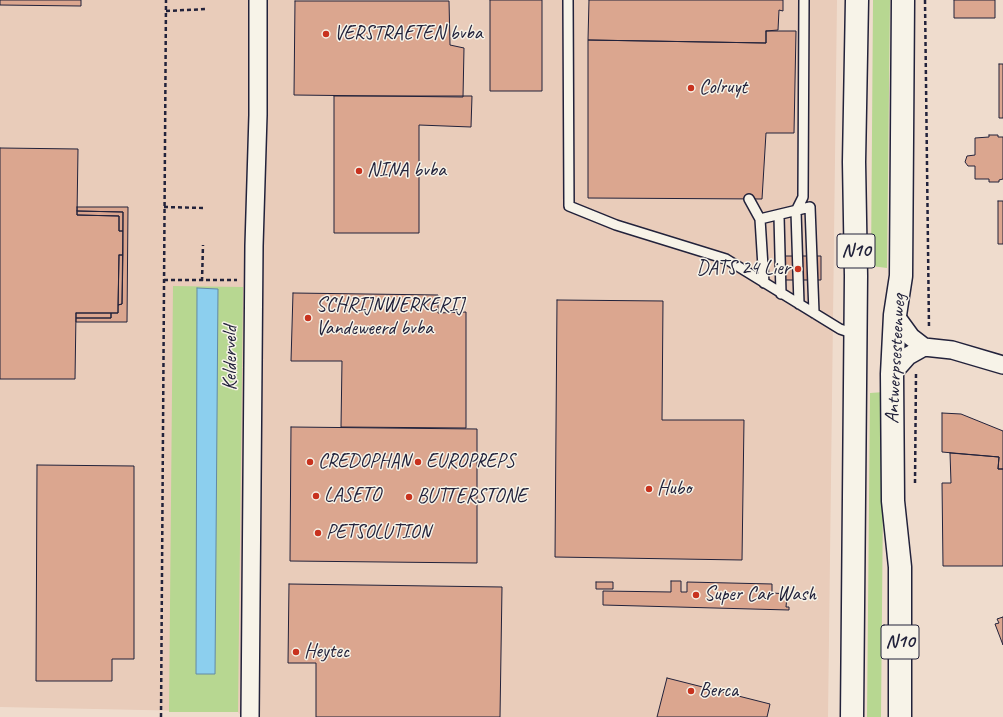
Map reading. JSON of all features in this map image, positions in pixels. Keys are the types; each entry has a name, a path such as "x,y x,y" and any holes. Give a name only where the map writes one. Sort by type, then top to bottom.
{"main road":[{"name":"Antwerpsesteenweg","path":"852,717 856,276 854,162 857,0"},
{"name":"Antwerpsesteenweg","path":"900,717 900,567 893,501 892,374 895,315 901,276 903,0"}],"street":[{"name":"Kelderveld","path":"250,717 254,279 258,115 258,0"},
{"path":"895,315 912,337 927,347 952,350 1003,365"},
{"path":"892,374 908,356 927,347"}],"lane":[{"path":"568,0 569,206 616,225 726,259 840,329 855,334"},
{"path":"799,304 796,211 803,196 804,0"},
{"path":"748,199 760,219 764,282"},
{"path":"760,219 779,216 810,207 814,313"},
{"path":"779,216 781,294"}],"path":[{"path":"161,717 166,0"},
{"path":"925,0 927,347"},
{"path":"166,11 207,9"},
{"path":"164,207 204,208"},
{"path":"202,281 203,245"},
{"path":"164,280 202,281 254,279"}],"shaded area":[{"path":"0,0 837,0 828,717 242,717 238,712 0,707"}],"green space":[{"path":"873,0 890,0 887,268 871,266"},
{"path":"173,286 243,287 238,712 169,712"},
{"path":"884,392 881,717 867,717 870,393"}],"water":[{"path":"197,288 218,289 215,674 196,674"}],"building":[{"path":"0,0 81,0 81,6 0,5"},
{"path":"490,0 542,0 542,91 490,91"},
{"path":"589,0 783,0 783,11 779,10 778,30 766,31 766,43 588,40"},
{"path":"954,0 995,0 995,18 954,18"},
{"path":"295,1 449,1 450,45 464,48 463,97 294,95"},
{"name":"Colruyt","path":"766,31 796,31 794,133 766,133 762,199 588,198 588,40 766,43"},
{"path":"999,64 1003,64 1003,118 999,118"},
{"path":"334,96 472,96 471,127 419,125 419,233 334,233"},
{"path":"989,135 998,135 998,137 1003,137 1003,179 999,180 999,182 989,182 989,179 975,179 975,166 968,166 965,162 967,156 975,155 975,138 989,137"},
{"path":"0,148 78,149 77,215 119,216 119,231 123,231 123,255 119,255 118,313 76,313 75,379 0,379"},
{"path":"998,201 1003,201 1003,244 998,244"},
{"path":"77,207 128,207 127,322 76,322 76,318 111,318 111,313 118,313 118,305 122,304 123,212 77,211"},
{"path":"77,211 123,212 123,231 119,231 119,216 77,215"},
{"path":"119,255 123,255 122,304 118,305"},
{"path":"776,256 821,256 821,280 776,280"},
{"path":"293,293 438,295 438,313 466,312 466,428 341,427 342,361 291,361"},
{"name":"Hubo","path":"557,300 663,301 662,420 744,420 742,560 555,557"},
{"path":"76,313 111,313 111,318 76,318"},
{"path":"942,413 961,414 1003,431 1003,469 998,469 999,457 942,452"},
{"path":"291,427 477,429 477,563 290,561"},
{"path":"950,453 999,457 998,469 1003,469 1003,566 943,566 942,483 951,483"},
{"path":"37,465 134,466 134,659 112,659 112,681 36,681"},
{"name":"Super Car Wash","path":"671,581 681,581 681,592 687,592 687,582 772,584 772,593 789,594 790,596 787,596 786,607 789,607 789,610 603,605 603,591 671,592"},
{"path":"596,582 613,582 613,589 596,589"},
{"path":"289,584 502,587 500,717 316,717 316,663 288,663"},
{"path":"1003,617 1003,645 995,624 999,623 997,619"},
{"name":"Berca","path":"667,678 770,704 767,717 657,717"}],"place":[{"name":"VERSTRAETEN bvba","path":"326,34"},
{"name":"Colruyt","path":"691,88"},
{"name":"NINA bvba","path":"359,171"},
{"name":"DATS 24 Lier","path":"798,269"},
{"name":"SCHRIJNWERKERIJ Vandeweerd bvba","path":"308,318"},
{"name":"CREDOPHAN","path":"310,462"},
{"name":"EUROPREPS","path":"418,462"},
{"name":"Hubo","path":"649,489"},
{"name":"LASETO","path":"316,496"},
{"name":"BUTTERSTONE","path":"409,497"},
{"name":"PETSOLUTION","path":"318,533"},
{"name":"Super Car Wash","path":"696,595"},
{"name":"Heytec","path":"296,652"},
{"name":"Berca","path":"691,691"}]}
